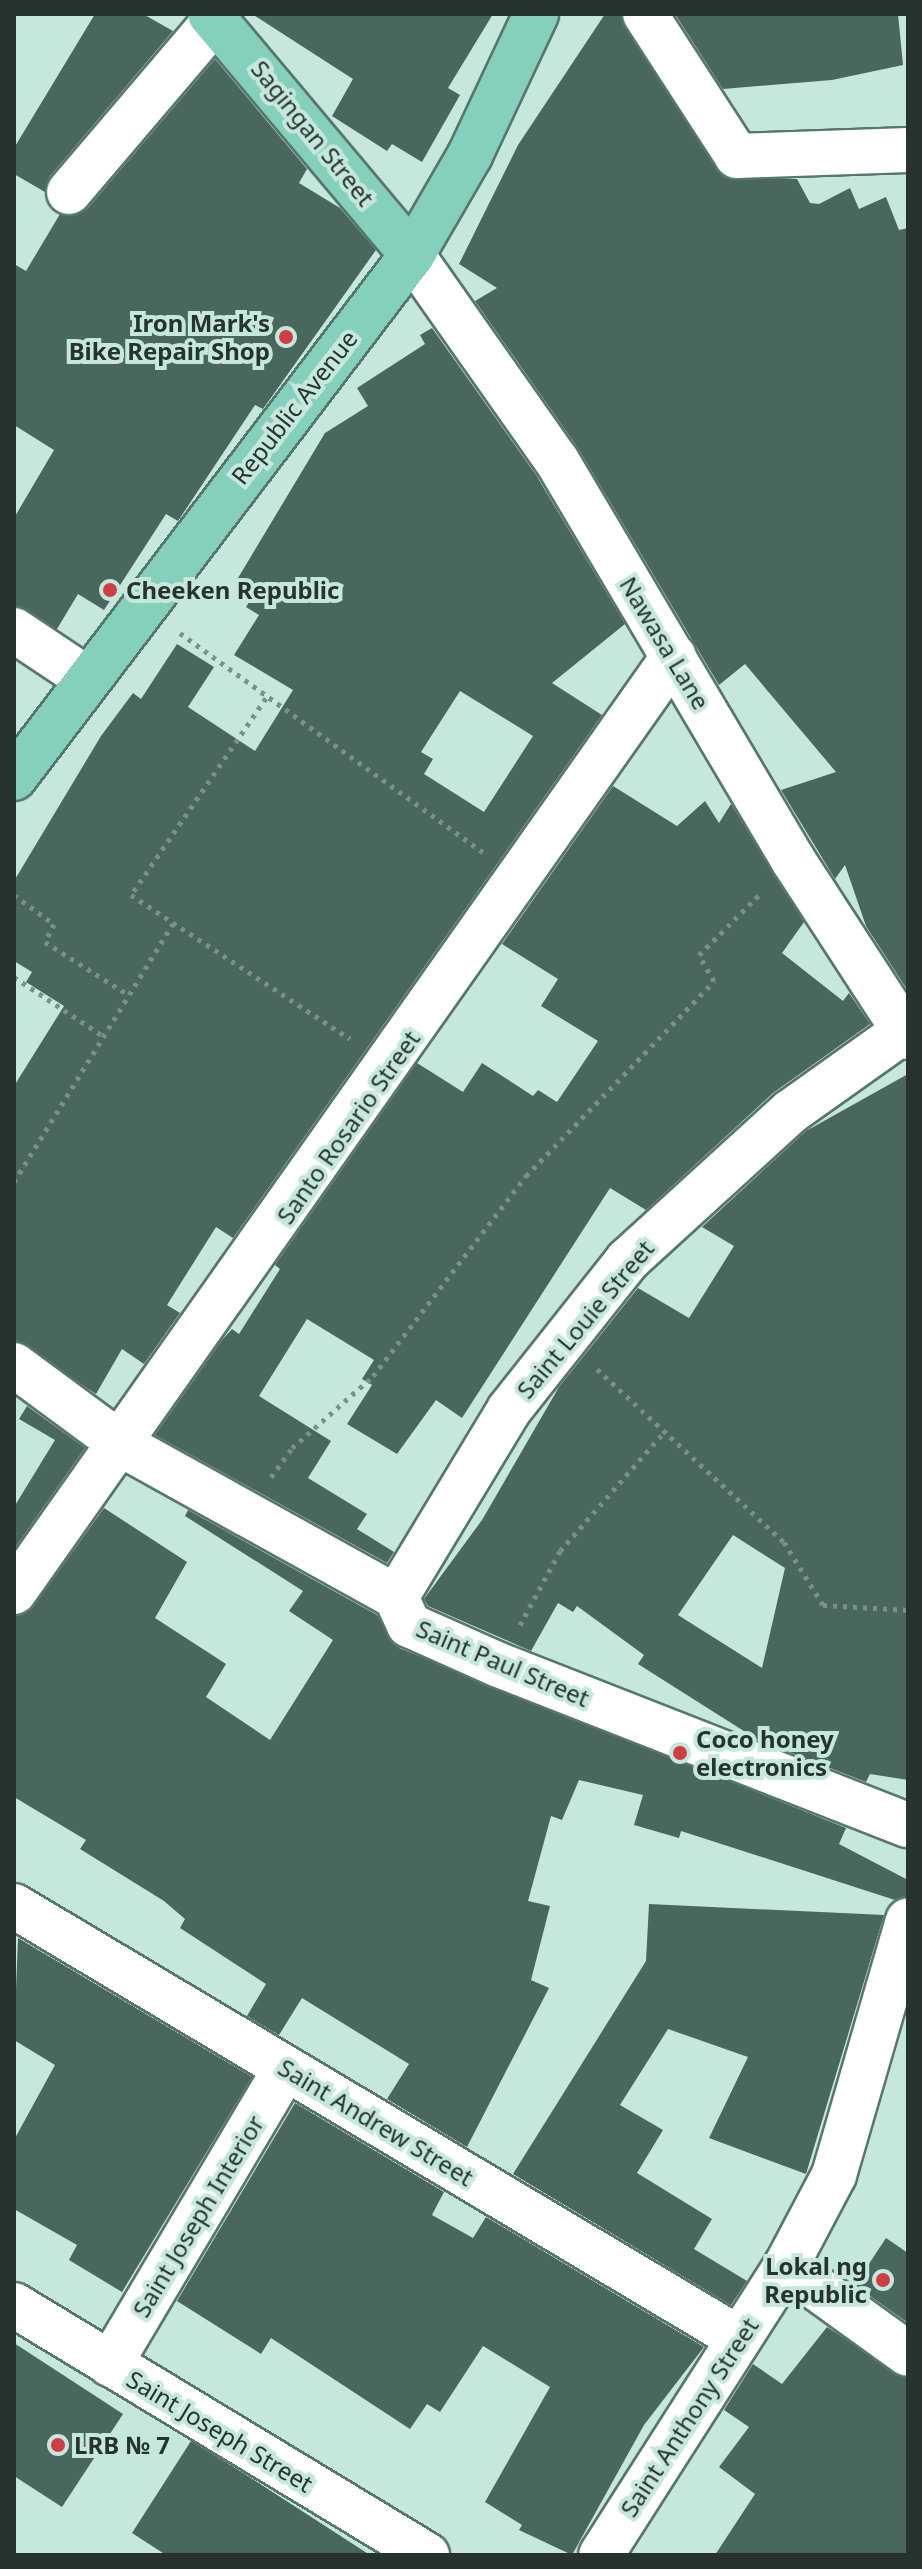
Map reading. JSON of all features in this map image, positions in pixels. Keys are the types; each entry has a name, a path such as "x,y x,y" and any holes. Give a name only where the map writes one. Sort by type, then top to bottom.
{"main road":[{"name":"Republic Avenue","path":"14,778 141,603 412,255 464,167 536,14"},
{"name":"Sagingan Street","path":"213,17 412,255"}],"street":[{"path":"645,14 737,156 908,150"},
{"path":"69,192 213,17"},
{"name":"Nawasa Lane","path":"412,255 557,461 793,860 906,1034"},
{"path":"14,630 86,678"},
{"name":"Santo Rosario Street","path":"14,1592 124,1446 674,656"},
{"name":"Saint Louie Street","path":"396,1597 509,1410 627,1261 790,1112 906,1034"},
{"name":"Saint Paul Street","path":"14,1365 124,1446 396,1597 409,1625 499,1665 908,1825"},
{"name":"Saint Andrew Street","path":"14,1906 738,2338"},
{"name":"Saint Anthony Street","path":"601,2555 786,2266 834,2175 908,1921"},
{"name":"Saint Joseph Interior","path":"110,2364 286,2068"},
{"path":"786,2266 908,2354"},
{"name":"Saint Joseph Street","path":"14,2305 427,2555"}],"path":[{"path":"141,603 266,698 520,878"},
{"path":"266,698 131,895 391,1066"},
{"path":"245,1514 292,1448 373,1376 526,1176 714,981 699,955 793,860"},
{"path":"14,895 54,924 45,942 127,994"},
{"path":"14,1182 127,994 173,924"},
{"path":"14,977 103,1036"},
{"path":"563,1338 784,1542 823,1605 908,1610"},
{"path":"499,1665 560,1551 666,1430"}],"building":[{"path":"95,14 143,14 173,31 50,176 45,192 14,174 14,148"},
{"path":"252,14 493,14 448,88 460,95 422,162 392,144 387,151 332,116 353,79"},
{"path":"605,14 620,14 725,178 797,179 810,203 819,204 850,188 859,209 886,197 899,230 908,228 908,991 866,926 845,865 835,879 781,790 836,772 745,664 719,685 578,448 475,301 497,288 459,264 518,145"},
{"path":"675,14 898,14 903,65 832,80 723,89"},
{"path":"215,59 307,169 299,183 340,208 376,250 263,409 255,405 178,521 166,514 104,610 78,594 57,629 14,605 14,518 54,450 14,425 14,264 26,271 60,214 88,208"},
{"path":"432,328 536,475 625,624 552,683 602,715 233,1238 216,1227 167,1305 180,1313 144,1364 122,1349 96,1394 14,1339 14,1086 64,1006 26,982 32,972 14,961 14,881 101,736 133,693 141,699 177,644 214,667 188,707 255,751 293,690 234,655 259,615 246,607 254,594 235,583 325,433 368,406 357,388 425,344 420,335","holes":["460,691 533,736 484,812 424,774 433,759 421,752"]},
{"path":"613,786 677,826 705,801 719,823 731,804 804,922 782,953 843,1001 849,993 870,1024 773,1093 646,1210 610,1188 462,1418 436,1400 397,1454 347,1424 372,1385 362,1379 374,1360 307,1319 259,1396 331,1441 308,1478 367,1514 357,1529 394,1552 387,1563 155,1435 222,1340 232,1329 239,1334 280,1269 275,1265 417,1063 463,1092 482,1063 533,1096 538,1090 557,1102 598,1041 541,1006 558,979 502,944"},
{"path":"908,1074 908,1780 870,1774 866,1782 758,1740 638,1664 644,1655 577,1606 573,1612 558,1603 531,1651 428,1606 424,1599 482,1520 559,1387 638,1288 689,1318 734,1246 702,1227 806,1131","holes":["733,1535 785,1568 762,1668 678,1615"]},
{"path":"27,1406 85,1448 14,1549 14,1507 55,1440 19,1419"},
{"path":"104,1508 187,1562 155,1618 226,1664 206,1697 270,1740 333,1640 289,1611 303,1591 185,1516 188,1510 377,1615 399,1648 846,1828 839,1844 908,1880 908,1897 895,1900 681,1831 679,1838 634,1825 643,1795 579,1780 562,1820 551,1816 528,1901 550,1906 531,1980 549,1988 467,2147 387,2099 409,2064 302,1998 279,2035 247,2016 266,1984 180,1928 185,1919 164,1901 80,1849 86,1840 14,1797 14,1617 34,1606"},
{"path":"649,1904 884,1915 806,2174 709,2138 748,2057 668,2029 620,2105 663,2130 637,2173 712,2219 694,2249 747,2281 731,2305 513,2174 646,1961"},
{"path":"18,1938 252,2077 122,2292 69,2260 77,2245 14,2209 14,2140 55,2065 14,2040"},
{"path":"295,2103 444,2192 432,2215 473,2238 486,2217 704,2347 644,2425 572,2555 519,2530 522,2525 485,2502 550,2387 483,2346 440,2412 427,2404 410,2429 271,2338 261,2354 177,2301"},
{"name":"Lokal ng Republic","path":"886,2238 908,2253 908,2323 855,2285"},
{"path":"827,2327 908,2379 908,2555 715,2555 755,2494 719,2467 749,2427 724,2410 753,2364 782,2384"},
{"name":"LRB № 7","path":"14,2343 123,2414 62,2507 14,2476"},
{"path":"191,2441 370,2555 166,2555 132,2533"}],"place":[{"name":"Iron Mark's Bike Repair Shop","path":"286,337"},
{"name":"Cheeken Republic","path":"110,590"},
{"name":"Coco honey electronics","path":"680,1753"},
{"name":"Lokal ng Republic","path":"883,2280"},
{"name":"LRB № 7","path":"58,2445"}]}
